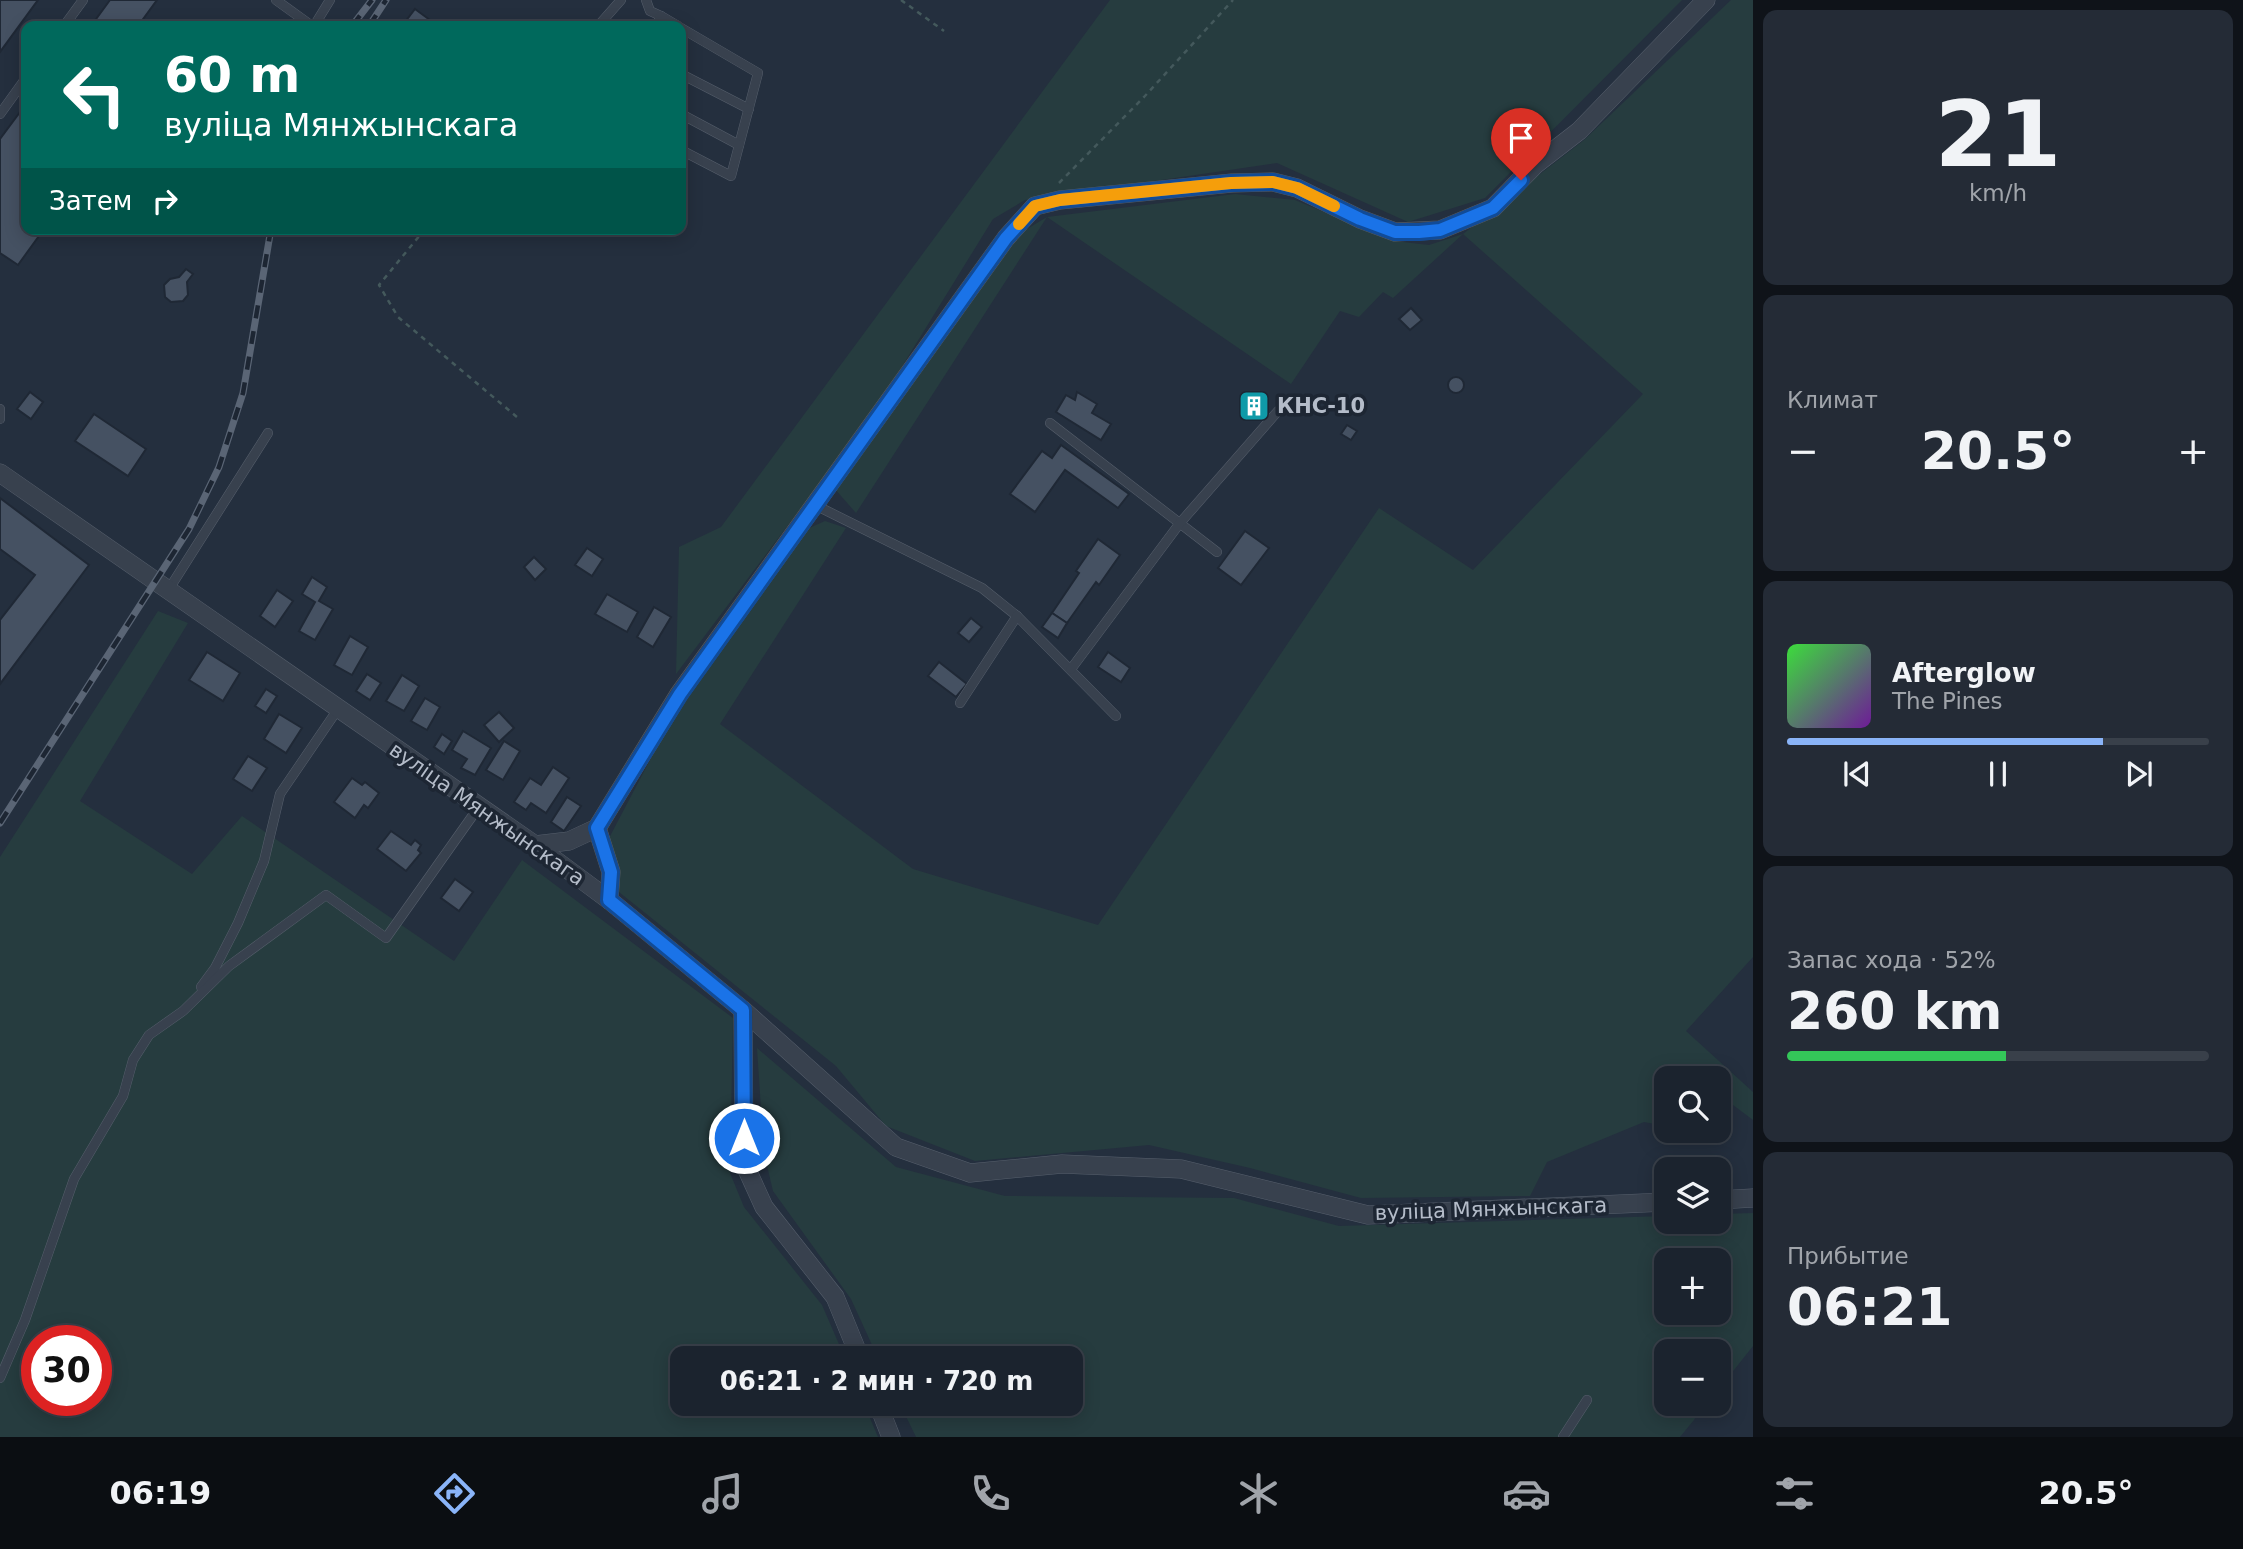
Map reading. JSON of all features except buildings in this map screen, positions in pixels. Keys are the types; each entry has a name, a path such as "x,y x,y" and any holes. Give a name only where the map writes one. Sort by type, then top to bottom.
{"street":[{"path":"535,845 569,841 597,828 680,694 1006,238 1035,206 1060,200 1231,183 1273,182 1297,188 1360,219 1395,232 1440,230 1493,208 1535,165 1579,131 1706,0"},
{"name":"вуліца Мянжынскага","path":"0,473 478,808 535,845 609,900 743,1010 896,1147 970,1173 1062,1164 1181,1168 1368,1214 1654,1202"},
{"path":"597,828 611,872 609,900"},
{"path":"743,1010 744,1163 764,1207 835,1297 855,1346"},
{"path":"1731,1199 1753,1198"},
{"path":"883,1416 891,1437"}],"lane":[{"path":"68,21 83,0"},
{"path":"276,0 306,21"},
{"path":"316,21 330,0"},
{"path":"602,21 621,0"},
{"path":"646,0 650,11 669,21"},
{"path":"658,21 660,16"},
{"path":"686,31 758,73 731,176 686,153"},
{"path":"686,77 749,109"},
{"path":"0,114 21,85"},
{"path":"686,117 739,145"},
{"path":"0,409 0,419"},
{"path":"1071,669 1180,523 1278,411"},
{"path":"1050,423 1217,552"},
{"path":"169,589 268,433"},
{"path":"816,505 982,588 1017,616 1116,716"},
{"path":"960,703 1017,616"},
{"path":"183,1011 215,968 238,923 264,861 280,794 338,709"},
{"path":"0,1378 26,1320 74,1179 123,1096 133,1060 149,1035 183,1011 229,966 326,895 386,938 478,808"},
{"path":"1563,1437 1587,1400"}],"path":[{"path":"901,0 944,31"},
{"path":"1035,206 1144,97 1233,0"},
{"path":"420,235 379,285 398,317 517,416"}],"green space":[{"path":"1110,0 1682,0 1485,198 1408,222 1277,163 1025,200 993,219 877,407 676,674 679,547 721,527"},
{"path":"1731,0 1753,0 1753,957 1686,1031 1724,1066 1654,1066 1654,1124 1644,1122 1547,1162 1530,1196 1361,1198 1250,1168 1149,1145 975,1161 886,1126 836,1066 619,892 608,840 681,701 807,529 825,521 846,528 720,724 913,869 1098,925 1379,508 1473,570 1643,394 1463,234 1584,140"},
{"path":"1235,194 1295,200 1394,241 1429,245 1463,234 1393,298 1383,292 1359,317 1340,311 1291,384 1047,217"},
{"path":"1047,217 856,513 834,488 1022,232"},
{"path":"158,611 188,623 80,801 192,874 242,816 454,961 522,860 733,1018 730,1173 744,1207 822,1305 840,1346 670,1346 670,1416 869,1416 878,1437 0,1437 0,857"},
{"path":"757,1048 896,1167 1005,1196 1234,1198 1339,1226 1654,1216 1654,1234 1731,1234 1731,1214 1753,1213 1753,1346 1731,1374 1731,1339 1654,1339 1654,1416 1697,1416 1680,1437 916,1437 906,1416 1083,1416 1083,1346 873,1346 851,1299 773,1191 764,1153"},
{"path":"1731,1072 1753,1092 1753,1120 1731,1104"}],"railway":[{"path":"356,21 372,0"},
{"path":"372,21 386,0"},
{"path":"0,823 189,529 219,467 243,393 270,235"}],"slow traffic":[{"path":"1019,224 1035,206 1060,200 1231,183 1273,182 1297,188 1334,206"}],"place":[{"name":"КНС-10","path":"1254,406"}],"route":[{"path":"744,1138 743,1010 609,900 611,872 597,828 680,694 1006,238 1035,206 1060,200 1231,183 1273,182 1297,188 1360,219 1395,232 1440,230 1493,208 1521,180"}]}
